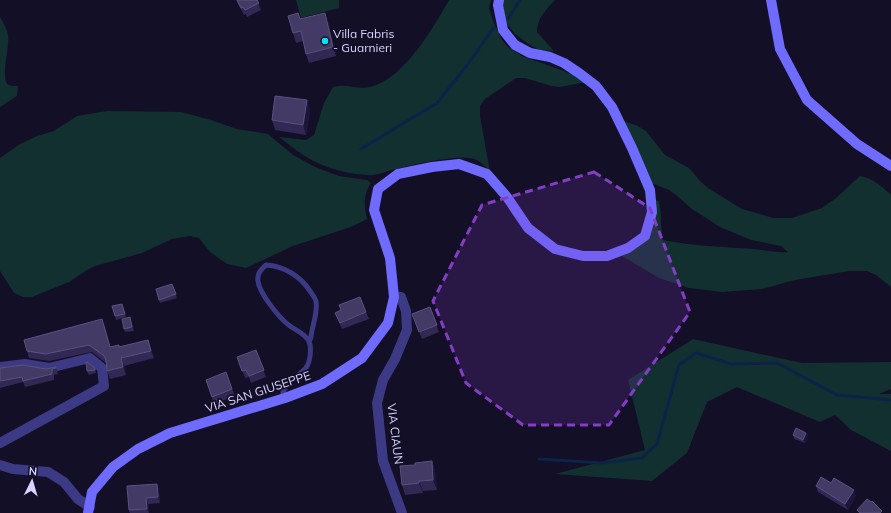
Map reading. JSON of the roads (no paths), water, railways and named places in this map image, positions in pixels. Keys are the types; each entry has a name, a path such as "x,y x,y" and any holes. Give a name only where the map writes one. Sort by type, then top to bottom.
{"street":[{"name":"VIA SAN GIUSEPPE","path":"89,510 92,492 113,467 138,449 170,433 283,399 322,384 362,358 388,323 394,297 390,258 374,210 378,190 398,174 432,167 459,164 487,174 508,197 528,228 555,249 583,256 607,256 628,248 645,236 652,212 650,190 612,107 596,86 564,63 550,57 530,53 515,44 503,30 498,5 499,0"},
{"path":"771,0 780,50 808,100 858,144 891,166"},
{"name":"VIA CIAUN","path":"394,297 401,297 406,311 407,330 395,359 383,380 377,403 383,461 402,513"},
{"path":"0,367 25,364 49,368 90,358 102,368 104,386 0,443"},
{"path":"0,465 13,469 48,472 64,482 89,510"}],"lane":[{"path":"283,399 283,390 306,368 310,355 310,348 309,342 303,333 290,326 275,312 265,297 258,281 260,271 266,265 284,269 303,281 316,302 309,342"}],"waterway":[{"path":"508,19 520,0"},
{"path":"361,149 437,103 468,64 494,27"},
{"path":"539,459 603,463 642,458 657,444 679,365 696,353 731,364 777,363 837,395 891,400"}],"place":[{"name":"Villa Fabris - Guarnieri","path":"325,41"}]}
